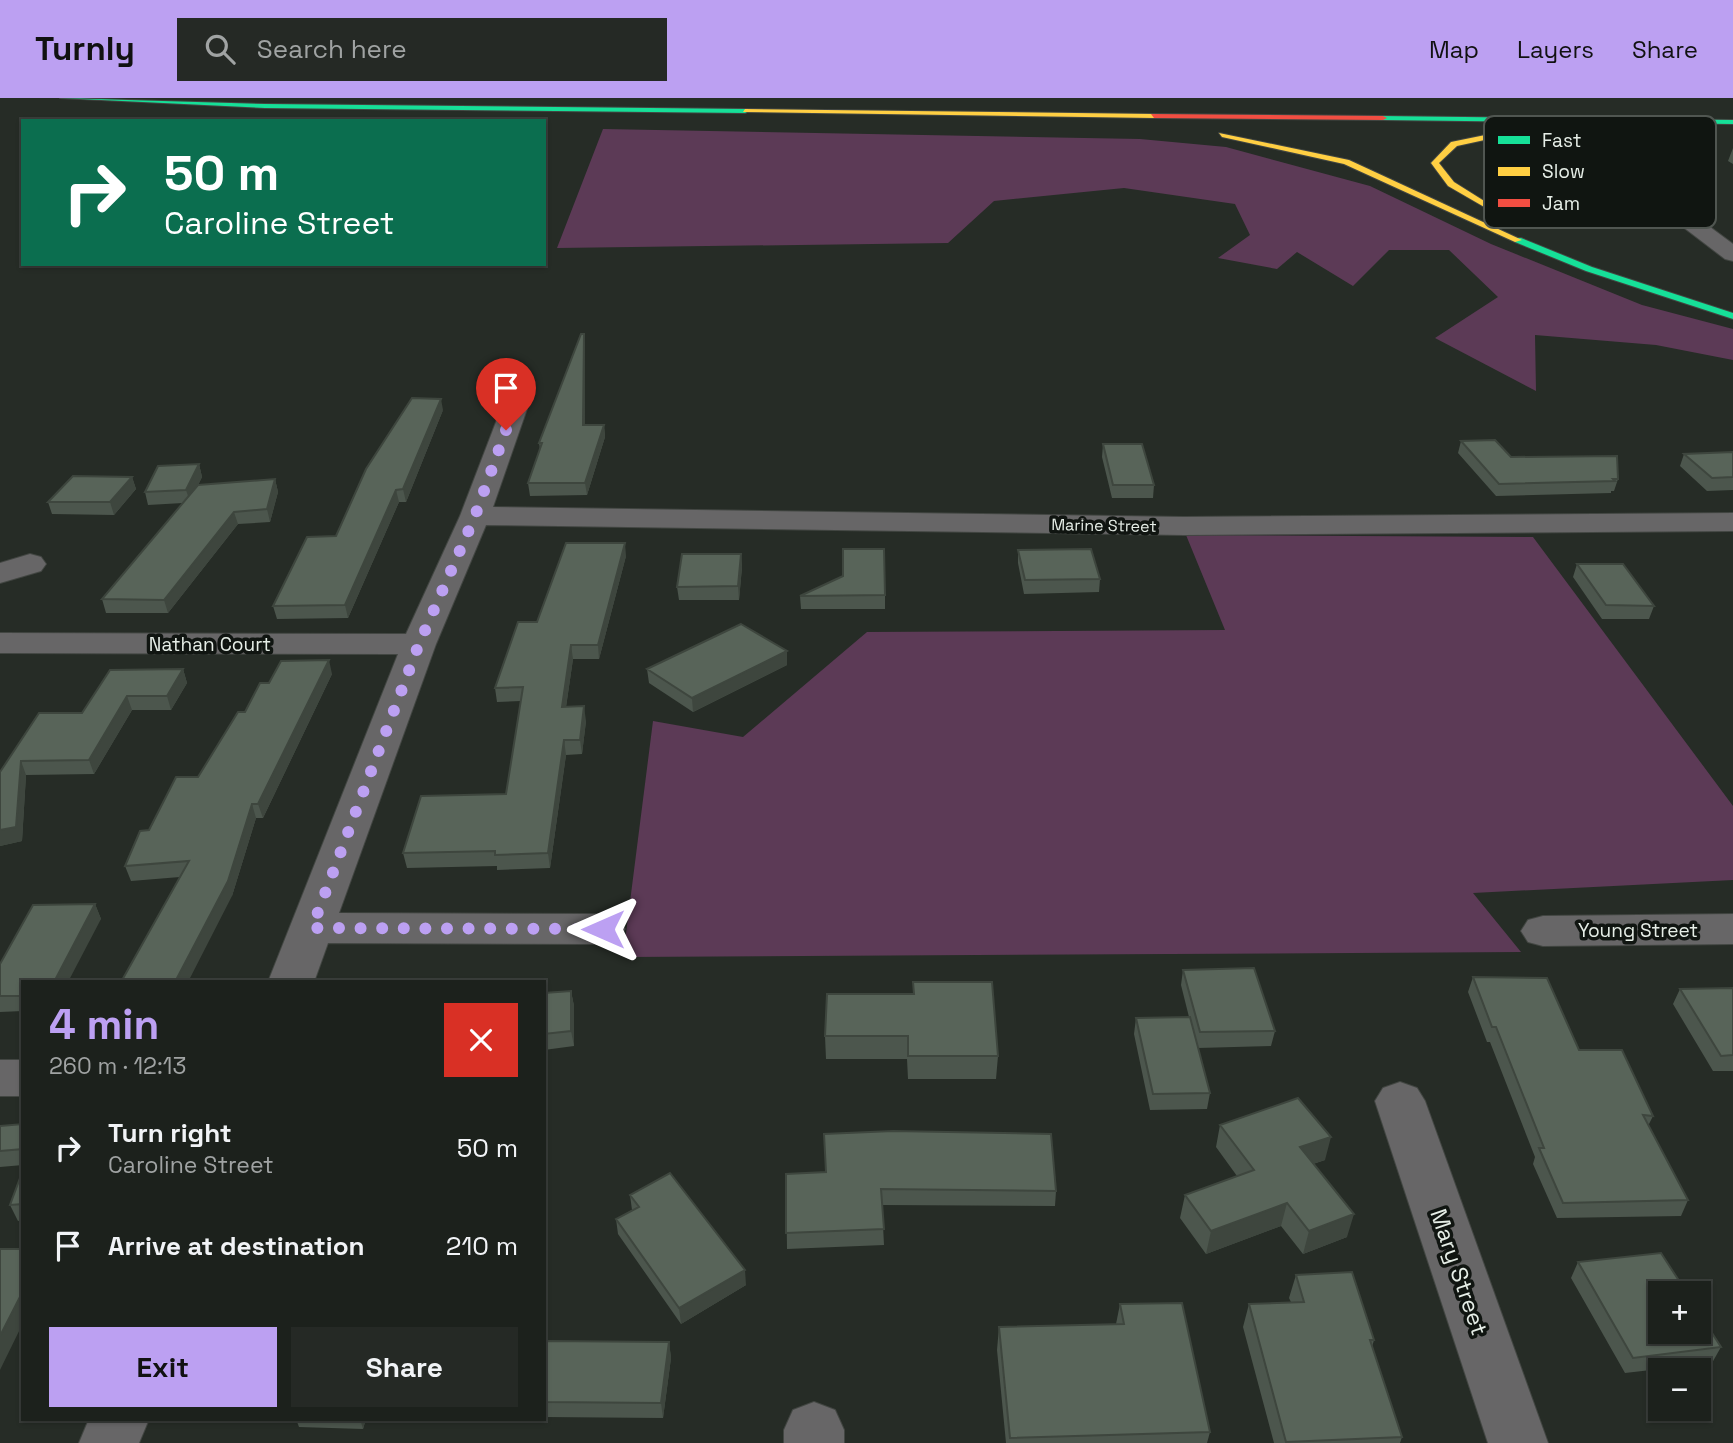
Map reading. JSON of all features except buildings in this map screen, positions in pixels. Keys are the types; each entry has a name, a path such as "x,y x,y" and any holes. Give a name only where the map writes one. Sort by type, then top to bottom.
{"highway":[{"path":"63,98 970,118 1139,127 1225,135 1346,162 1484,225"},
{"path":"329,98 1733,111"},
{"path":"1358,101 1634,110"},
{"path":"413,107 1484,119"},
{"path":"1484,136 1448,147 1439,154 1435,163 1451,184 1484,204"},
{"path":"1491,228 1589,269 1733,316"},
{"path":"1525,228 1547,241 1620,271 1733,309"}],"street":[{"path":"1698,228 1733,254"},
{"path":"292,980 419,644 475,516 514,409 504,390"},
{"name":"Marine Street","path":"475,516 1184,526 1733,522"},
{"name":"Nathan Court","path":"0,643 419,644"},
{"path":"312,928 603,929"},
{"name":"Young Street","path":"1543,931 1733,929"},
{"path":"0,1079 21,1078"},
{"name":"Mary Street","path":"1400,1101 1518,1443"},
{"path":"109,1443 118,1421"}],"shaded area":[{"path":"603,129 1140,139 1226,147 1370,186 1491,244 1642,305 1733,329 1733,360 1656,345 1535,335 1536,391 1435,338 1498,297 1449,250 1389,250 1353,286 1297,252 1277,269 1218,258 1250,235 1235,204 1124,188 994,201 948,243 557,248"},
{"path":"1186,535 1533,537 1733,806 1733,880 1473,893 1521,952 623,957 653,721 743,737 867,632 1225,630"}],"traffic: fast":[{"path":"63,98 265,106 745,111"},
{"path":"1383,118 1484,119"},
{"path":"1716,122 1733,122"},
{"path":"1518,240 1589,269 1733,316"}],"traffic: slow":[{"path":"745,111 1154,116"},
{"path":"1222,135 1346,162 1484,225"},
{"path":"1484,137 1454,144 1435,163 1451,184 1484,205"},
{"path":"1492,228 1518,240"}],"traffic: jam":[{"path":"1154,116 1383,118"}],"route":[{"path":"506,430 475,516 419,644 312,928 603,929"}]}
